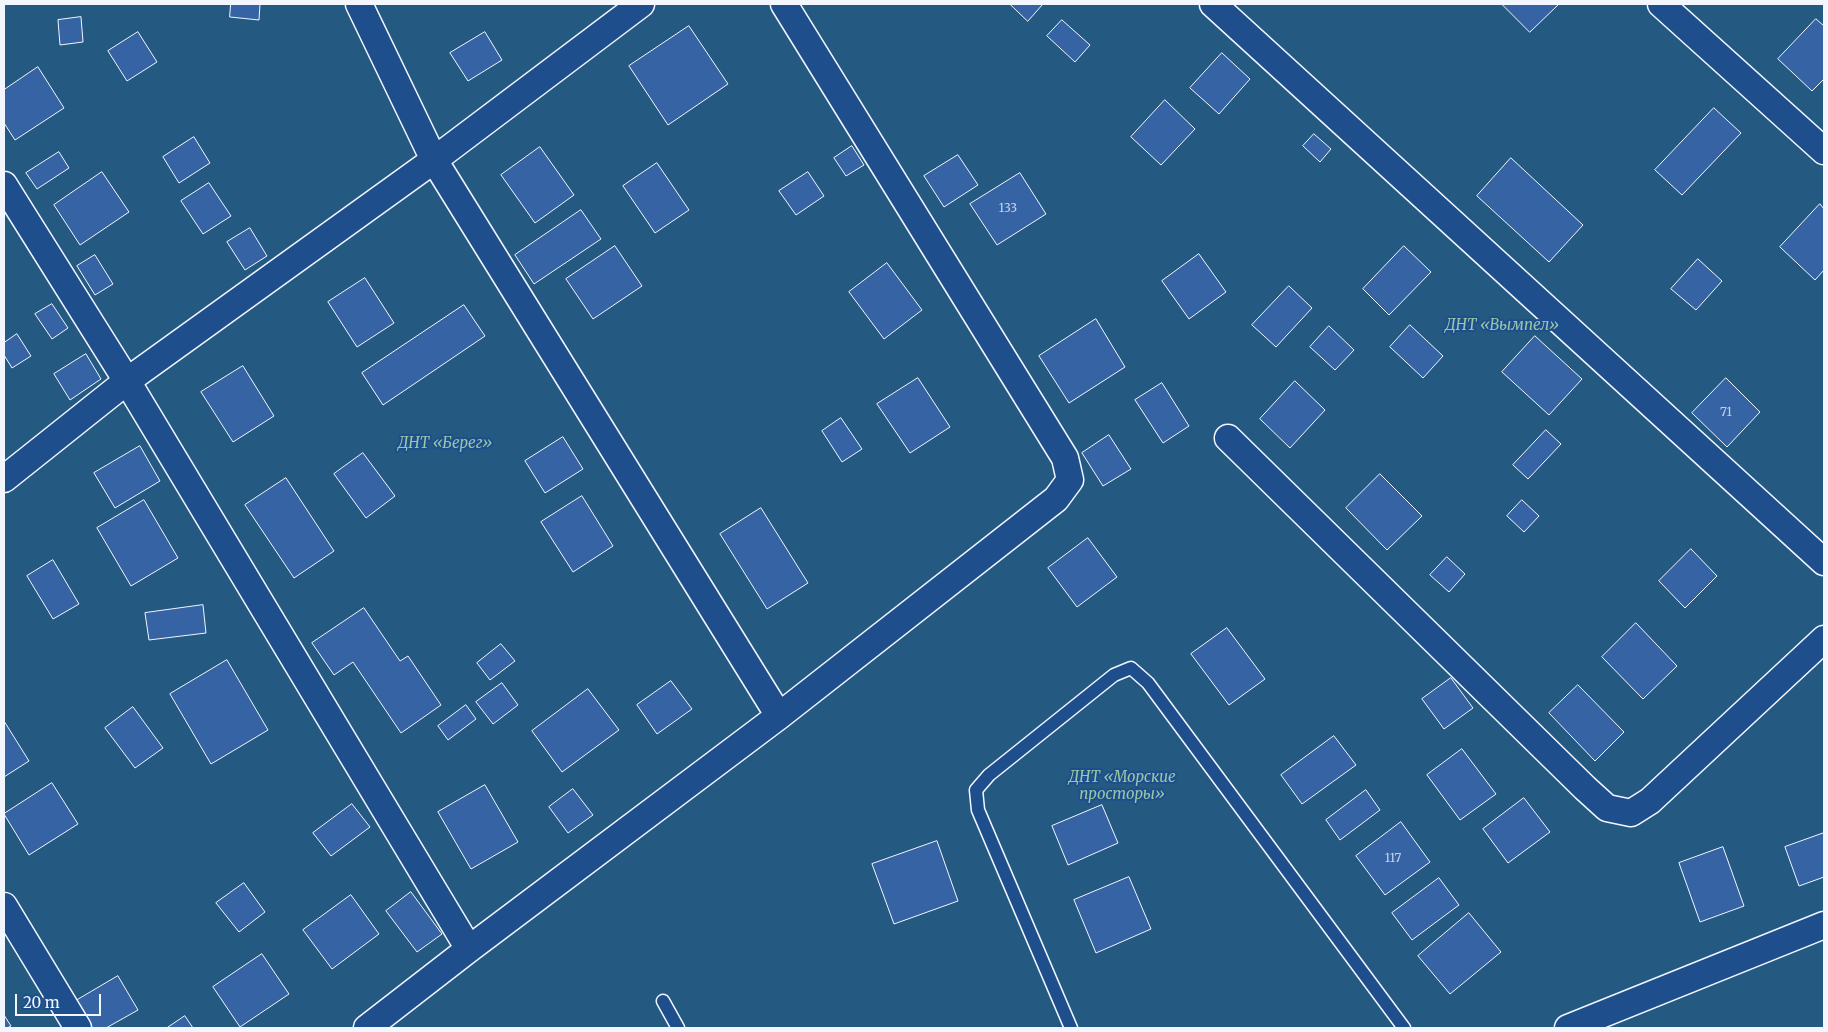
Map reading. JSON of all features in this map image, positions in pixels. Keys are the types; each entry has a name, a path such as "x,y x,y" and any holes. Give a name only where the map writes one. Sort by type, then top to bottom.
{"street":[{"path":"359,4 434,160 779,716"},
{"path":"4,479 127,381 434,160 641,4"},
{"path":"367,1028 779,716 1056,499 1070,480 1066,458 784,4"},
{"path":"1213,4 1824,562"},
{"path":"1661,4 1824,151"},
{"path":"4,185 127,381 469,949"},
{"path":"1228,438 1584,788 1607,808 1631,813 1650,801 1824,639"},
{"path":"4,906 78,1028"},
{"path":"1568,1028 1597,1023 1824,925"}],"lane":[{"path":"1071,1028 978,810 976,790 988,775 1114,675 1131,668 1148,683 1404,1028"},
{"path":"662,1001 678,1028"}],"green space":[{"path":"4,4 1824,4 1824,1028 4,1028"}],"building":[{"path":"231,4 260,4 259,20 230,17"},
{"path":"1010,4 1043,4 1028,21"},
{"path":"1502,4 1559,4 1530,32"},
{"path":"81,17 83,42 60,45 58,20"},
{"path":"1816,19 1824,26 1824,79 1812,91 1778,59"},
{"path":"1062,20 1090,45 1075,62 1047,36"},
{"path":"689,26 728,84 668,125 629,66"},
{"path":"138,32 157,62 127,81 108,51"},
{"path":"485,32 502,60 468,81 450,53"},
{"path":"1222,53 1250,79 1219,114 1190,88"},
{"path":"38,67 64,108 15,140 4,123 4,90"},
{"path":"1165,100 1195,129 1161,165 1131,137"},
{"path":"1714,108 1741,133 1682,195 1655,170"},
{"path":"1314,134 1331,149 1320,162 1303,146"},
{"path":"194,137 210,163 179,183 163,157"},
{"path":"852,146 864,165 846,176 834,158"},
{"path":"540,147 574,195 535,223 501,175"},
{"path":"59,152 69,168 37,189 26,173"},
{"path":"958,155 978,185 944,207 924,176"},
{"path":"1511,158 1583,225 1549,262 1477,196"},
{"path":"657,163 689,210 655,233 623,186"},
{"path":"102,172 129,212 80,245 54,205"},
{"path":"808,172 824,196 796,215 779,191"},
{"path":"1020,173 1046,214 997,245 970,204"},
{"path":"209,183 231,216 203,234 181,201"},
{"path":"1820,204 1824,209 1824,270 1815,280 1780,247"},
{"path":"581,210 601,239 534,284 515,255"},
{"path":"250,228 267,256 245,270 227,242"},
{"path":"615,246 642,286 593,319 566,279"},
{"path":"1404,246 1431,272 1389,315 1363,289"},
{"path":"1199,254 1226,292 1189,319 1162,281"},
{"path":"95,255 113,284 95,295 77,266"},
{"path":"1698,259 1722,281 1696,310 1671,289"},
{"path":"887,263 922,310 884,339 849,292"},
{"path":"365,278 394,323 357,347 328,302"},
{"path":"1289,286 1312,308 1276,347 1252,325"},
{"path":"52,304 68,328 52,339 35,314"},
{"path":"464,305 485,336 383,405 362,373"},
{"path":"1096,319 1125,367 1069,403 1039,356"},
{"path":"1410,325 1443,356 1423,378 1390,347"},
{"path":"1329,326 1354,350 1335,370 1310,347"},
{"path":"17,334 31,356 12,368 4,355 4,343"},
{"path":"1535,336 1582,379 1549,415 1502,372"},
{"path":"86,354 101,379 70,400 54,374"},
{"path":"243,366 274,416 233,442 201,392"},
{"path":"918,378 950,427 910,453 877,404"},
{"path":"1726,378 1760,412 1727,447 1692,413"},
{"path":"1295,381 1325,410 1290,448 1260,419"},
{"path":"1162,383 1189,426 1163,443 1135,400"},
{"path":"841,418 862,449 842,462 822,431"},
{"path":"1546,430 1561,444 1528,479 1513,465"},
{"path":"1109,435 1131,469 1103,486 1082,453"},
{"path":"563,437 583,469 545,493 525,461"},
{"path":"140,446 160,481 115,508 94,473"},
{"path":"363,453 395,496 366,518 334,474"},
{"path":"1380,474 1422,516 1387,550 1346,508"},
{"path":"286,478 334,551 294,578 245,505"},
{"path":"582,496 613,546 573,572 541,522"},
{"path":"144,500 178,558 131,586 97,528"},
{"path":"1522,500 1539,516 1524,532 1507,516"},
{"path":"761,508 808,583 767,609 720,534"},
{"path":"1088,538 1117,577 1077,607 1048,568"},
{"path":"1691,549 1717,576 1685,608 1659,581"},
{"path":"1447,557 1465,574 1449,592 1430,575"},
{"path":"53,560 79,604 53,619 27,576"},
{"path":"203,605 206,633 149,640 145,613"},
{"path":"364,608 400,661 408,656 441,705 401,733 353,662 334,675 312,643"},
{"path":"1636,623 1677,666 1643,699 1602,657"},
{"path":"1227,628 1265,679 1229,705 1191,654"},
{"path":"501,644 515,661 490,680 477,663"},
{"path":"227,660 268,730 211,764 170,694"},
{"path":"1451,678 1473,708 1444,729 1422,699"},
{"path":"671,681 692,709 657,734 637,705"},
{"path":"502,683 518,705 493,724 476,702"},
{"path":"1578,685 1624,732 1595,761 1549,713"},
{"path":"588,689 619,730 562,772 532,731"},
{"path":"466,705 476,719 448,740 438,726"},
{"path":"133,707 163,748 135,768 105,728"},
{"path":"4,721 29,761 4,777"},
{"path":"1334,736 1356,765 1302,804 1281,775"},
{"path":"1462,749 1496,794 1460,820 1427,775"},
{"path":"52,783 78,824 29,855 4,814"},
{"path":"485,785 518,842 471,869 438,812"},
{"path":"573,789 593,815 568,833 549,807"},
{"path":"1366,790 1380,810 1340,840 1326,820"},
{"path":"1524,798 1550,832 1508,863 1483,829"},
{"path":"352,804 370,827 331,856 313,833"},
{"path":"1102,805 1118,843 1068,865 1052,826"},
{"path":"1401,822 1430,862 1385,895 1356,856"},
{"path":"1824,833 1824,877 1799,886 1785,847"},
{"path":"937,841 958,901 894,924 872,864"},
{"path":"1723,847 1744,906 1700,922 1679,863"},
{"path":"1129,877 1151,929 1096,953 1074,900"},
{"path":"1439,878 1459,905 1412,940 1392,913"},
{"path":"244,883 265,912 239,932 216,903"},
{"path":"411,892 442,934 417,952 386,911"},
{"path":"351,895 379,934 332,969 303,930"},
{"path":"1469,913 1501,952 1450,994 1418,956"},
{"path":"262,954 289,994 240,1027 213,987"},
{"path":"118,976 138,1010 106,1028 90,1028 74,1002"},
{"path":"4,1015 11,1026 7,1028 4,1028"},
{"path":"185,1016 193,1028 167,1028"}],"park label":[{"name":"ДНТ «Вымпел»","path":"1502,326"},
{"name":"ДНТ «Берег»","path":"445,444"},
{"name":"ДНТ «Морские просторы»","path":"1122,786"}]}
